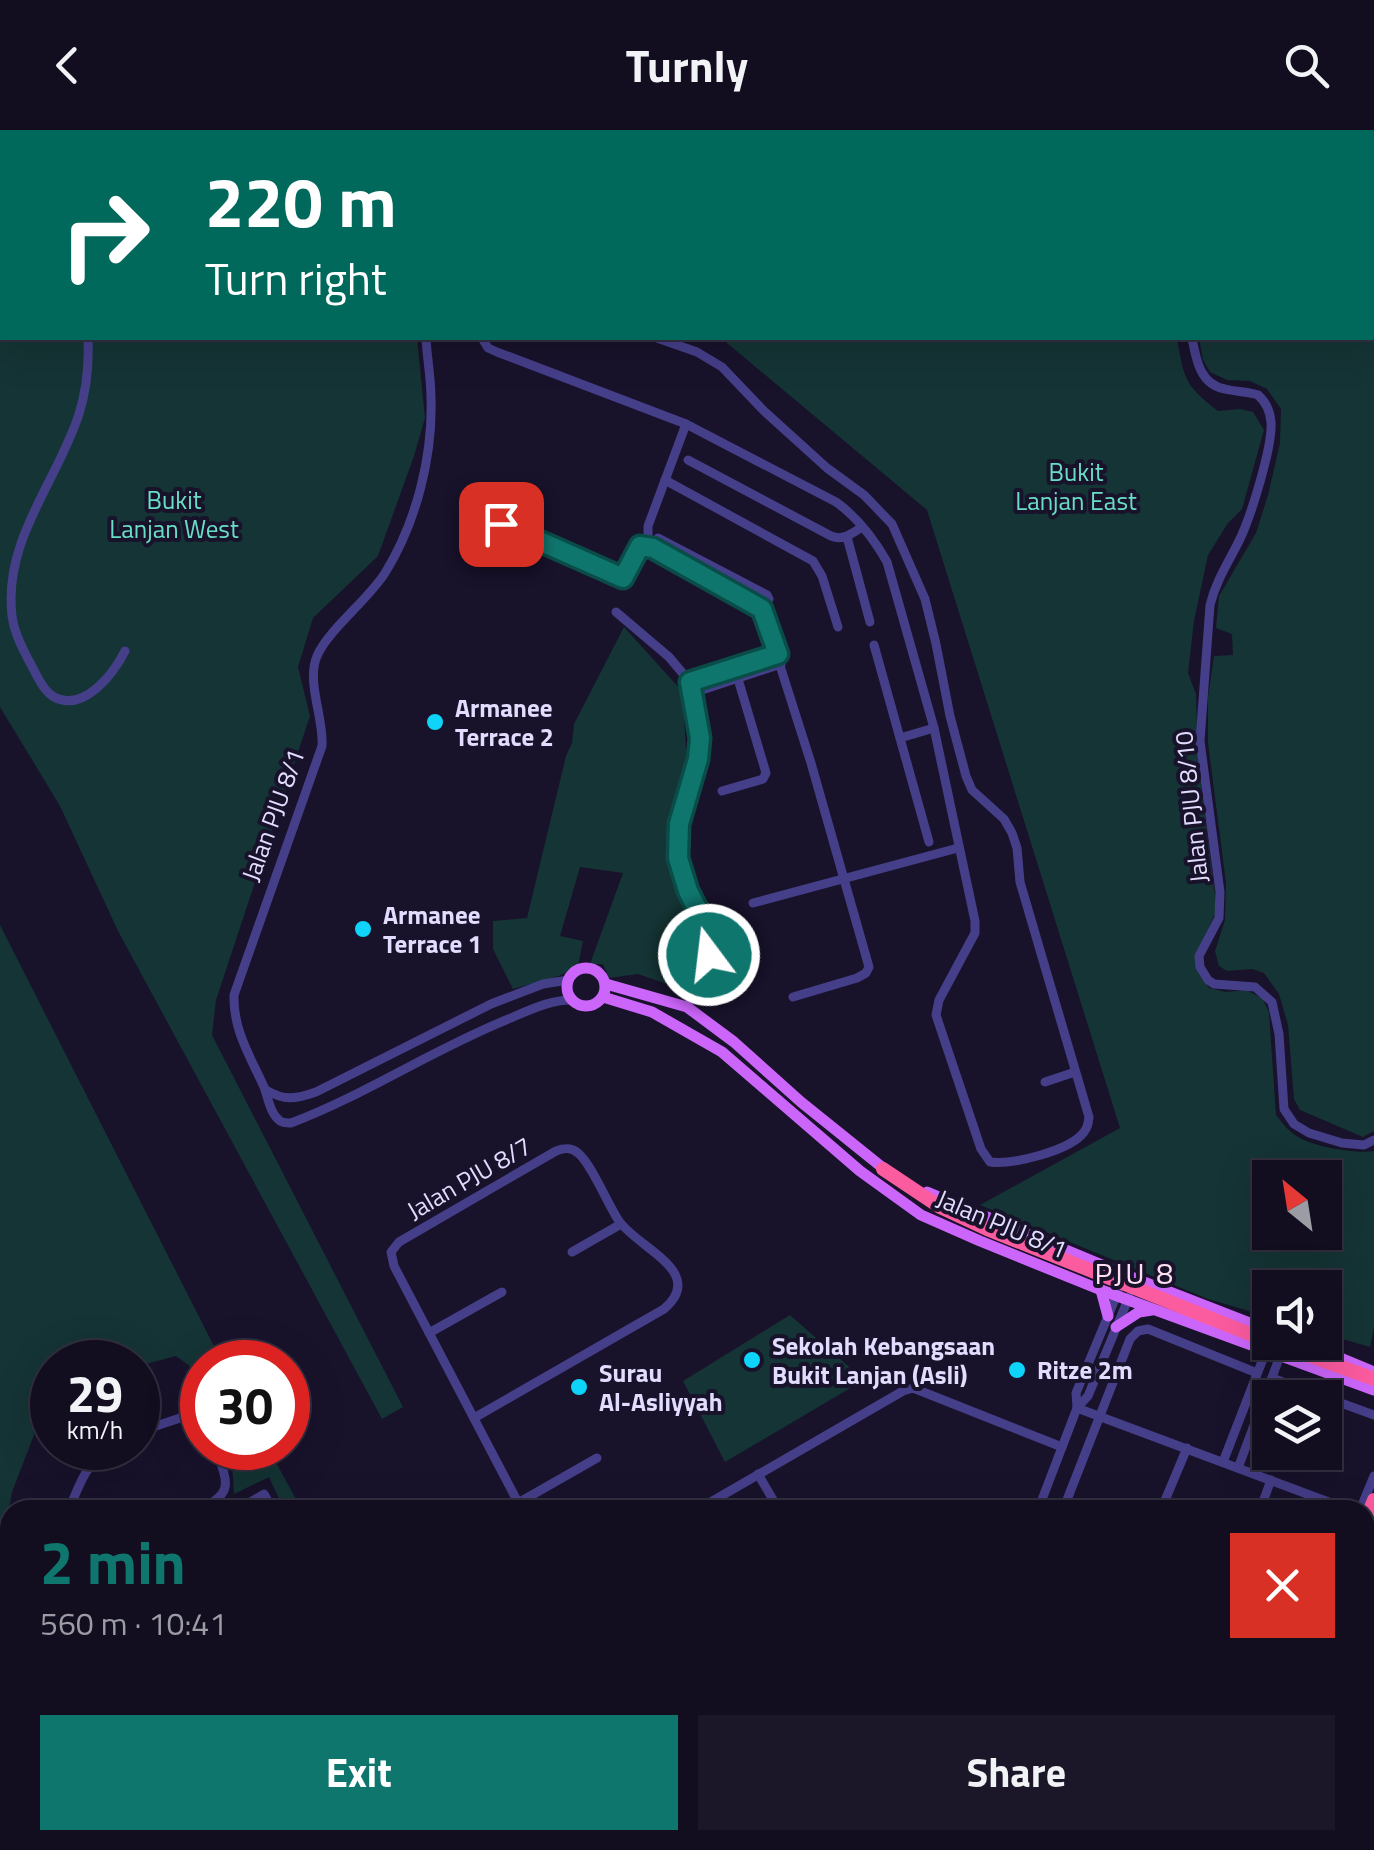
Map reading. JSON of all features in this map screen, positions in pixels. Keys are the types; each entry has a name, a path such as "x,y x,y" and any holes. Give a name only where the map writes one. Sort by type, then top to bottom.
{"highway":[{"path":"883,1170 940,1207 987,1229 1252,1340"},
{"path":"1311,1360 1374,1379"}],"main road":[{"path":"589,968 600,973 606,984 603,998 585,1007 572,1000 567,991 569,980 577,971 589,968"},
{"name":"Jalan PJU 8/1","path":"606,984 686,1007 734,1042 883,1170 983,1217 1252,1324"},
{"name":"Jalan PJU 8/1","path":"603,998 652,1012 722,1052 860,1171 921,1214 1101,1290 1252,1341"},
{"path":"792,1114 801,1102"},
{"path":"1101,1290 1112,1322 1139,1312 1161,1311"},
{"path":"1342,1359 1374,1372"},
{"name":"Jalan PJU 8/1","path":"1301,1360 1374,1390"}],"street":[{"path":"88,340 88,370 80,411 20,542 11,604 16,634 52,696 67,699 88,694 105,681 125,651"},
{"name":"Jalan PJU 8/1","path":"426,340 432,400 430,445 415,503 386,572 318,654 313,680 322,746 234,995 235,1022 271,1108 282,1122 290,1123 489,1027 556,1000 572,1000"},
{"path":"483,340 497,352 686,424 836,502 876,544 886,562 934,728 974,921 975,932 939,1000 936,1016 990,1162 1060,1149 1083,1134 1089,1117 1020,882 1017,848 1004,819 972,790 966,776 924,599 892,524 882,511 762,410 722,367 697,352 663,340"},
{"name":"Jalan PJU 8/10","path":"1192,340 1204,377 1215,387 1258,395 1268,408 1272,424 1249,516 1210,605 1200,741 1220,892 1219,918 1199,956 1200,967 1214,984 1255,987 1272,1002 1279,1034 1284,1109 1294,1124 1309,1133 1354,1146 1374,1140"},
{"path":"686,424 647,533 656,543 767,595 762,609 869,967 858,978 794,997"},
{"path":"688,460 830,536 847,537 862,527"},
{"path":"666,480 813,562 822,576 838,627"},
{"path":"471,510 623,578 640,546 656,543"},
{"path":"847,537 870,622"},
{"path":"616,612 669,658 692,688 700,738 698,759 679,824 678,858 688,891 704,922 714,926 722,940 709,955 686,1007"},
{"path":"874,645 929,842"},
{"path":"692,688 738,678 780,659"},
{"path":"692,688 780,659"},
{"path":"722,791 763,779 766,773 738,678"},
{"path":"900,738 934,728"},
{"path":"753,903 958,848"},
{"path":"266,1090 288,1099 316,1092 490,1004 543,984 569,980"},
{"path":"1045,1082 1076,1072"},
{"path":"316,1092 325,1108"},
{"name":"Jalan PJU 8/7","path":"474,1418 664,1309 679,1290 678,1278 668,1265 621,1224 578,1152 556,1150 394,1246 391,1260 517,1500"},
{"path":"572,1252 621,1224"},
{"path":"1042,1500 1077,1408 1076,1393 1132,1277"},
{"path":"430,1334 502,1292"},
{"path":"1068,1500 1130,1338 1138,1331 1148,1329 1257,1374"},
{"path":"1223,1462 1265,1360"},
{"path":"1238,1468 1272,1378 1272,1360"},
{"path":"1272,1378 1374,1415"},
{"path":"714,1500 913,1388 1062,1447"},
{"path":"1077,1408 1323,1500"},
{"path":"1165,1500 1187,1448"},
{"path":"530,1500 597,1458"},
{"path":"73,1500 87,1470"},
{"path":"217,1500 226,1489 221,1470"},
{"path":"758,1474 773,1500"},
{"path":"1263,1500 1270,1480"}],"green space":[{"name":"Bukit Lanjan West","path":"0,340 417,340 425,418 414,456 378,556 313,618 298,667 310,716 216,1000 212,1035 403,1407 382,1419 118,931 60,806 0,707"},
{"name":"Bukit Lanjan East","path":"723,340 1177,340 1184,372 1198,394 1218,411 1253,412 1264,430 1242,509 1208,555 1194,621 1188,673 1196,694 1198,763 1217,910 1197,953 1199,974 1209,988 1226,992 1246,990 1262,998 1269,1012 1276,1115 1286,1128 1316,1144 1347,1151 1374,1151 1374,1328 1370,1347 1342,1339 1342,1270 1252,1270 1252,1312 1208,1299 980,1205 1120,1128 927,510"},
{"path":"1199,340 1374,340 1374,1131 1363,1137 1300,1110 1294,1099 1288,1025 1279,994 1264,973 1252,969 1227,971 1219,966 1215,951 1225,920 1226,883 1208,743 1208,697 1214,656 1233,655 1232,634 1216,628 1219,596 1256,533 1280,443 1281,409 1267,389 1250,381 1227,380 1210,372"},
{"path":"624,627 682,691 687,762 672,826 674,874 700,935 699,968 687,991 638,974 609,978 603,964 590,964 623,873 580,867 560,936 583,941 578,966 513,989 493,949 493,921 527,918 574,724"},
{"path":"0,925 211,1340 180,1340 180,1359 176,1356 160,1360 160,1340 30,1340 30,1445 11,1500 0,1500"},
{"path":"790,1315 864,1380 725,1462 683,1381"},
{"path":"232,1470 280,1470 297,1500 279,1500 269,1477 234,1494"}],"place":[{"name":"Armanee Terrace 2","path":"435,722"},
{"name":"Armanee Terrace 1","path":"363,929"},
{"name":"Sekolah Kebangsaan Bukit Lanjan (Asli)","path":"752,1360"},
{"name":"Ritze 2m","path":"1017,1370"},
{"name":"Surau Al-Asliyyah","path":"579,1387"}],"district":[{"name":"PJU 8","path":"1135,1273"}],"route":[{"path":"501,524 623,578 640,546 653,548 762,609 778,654 690,682 700,738 698,759 679,824 678,858 688,891 704,922 709,955"}]}
